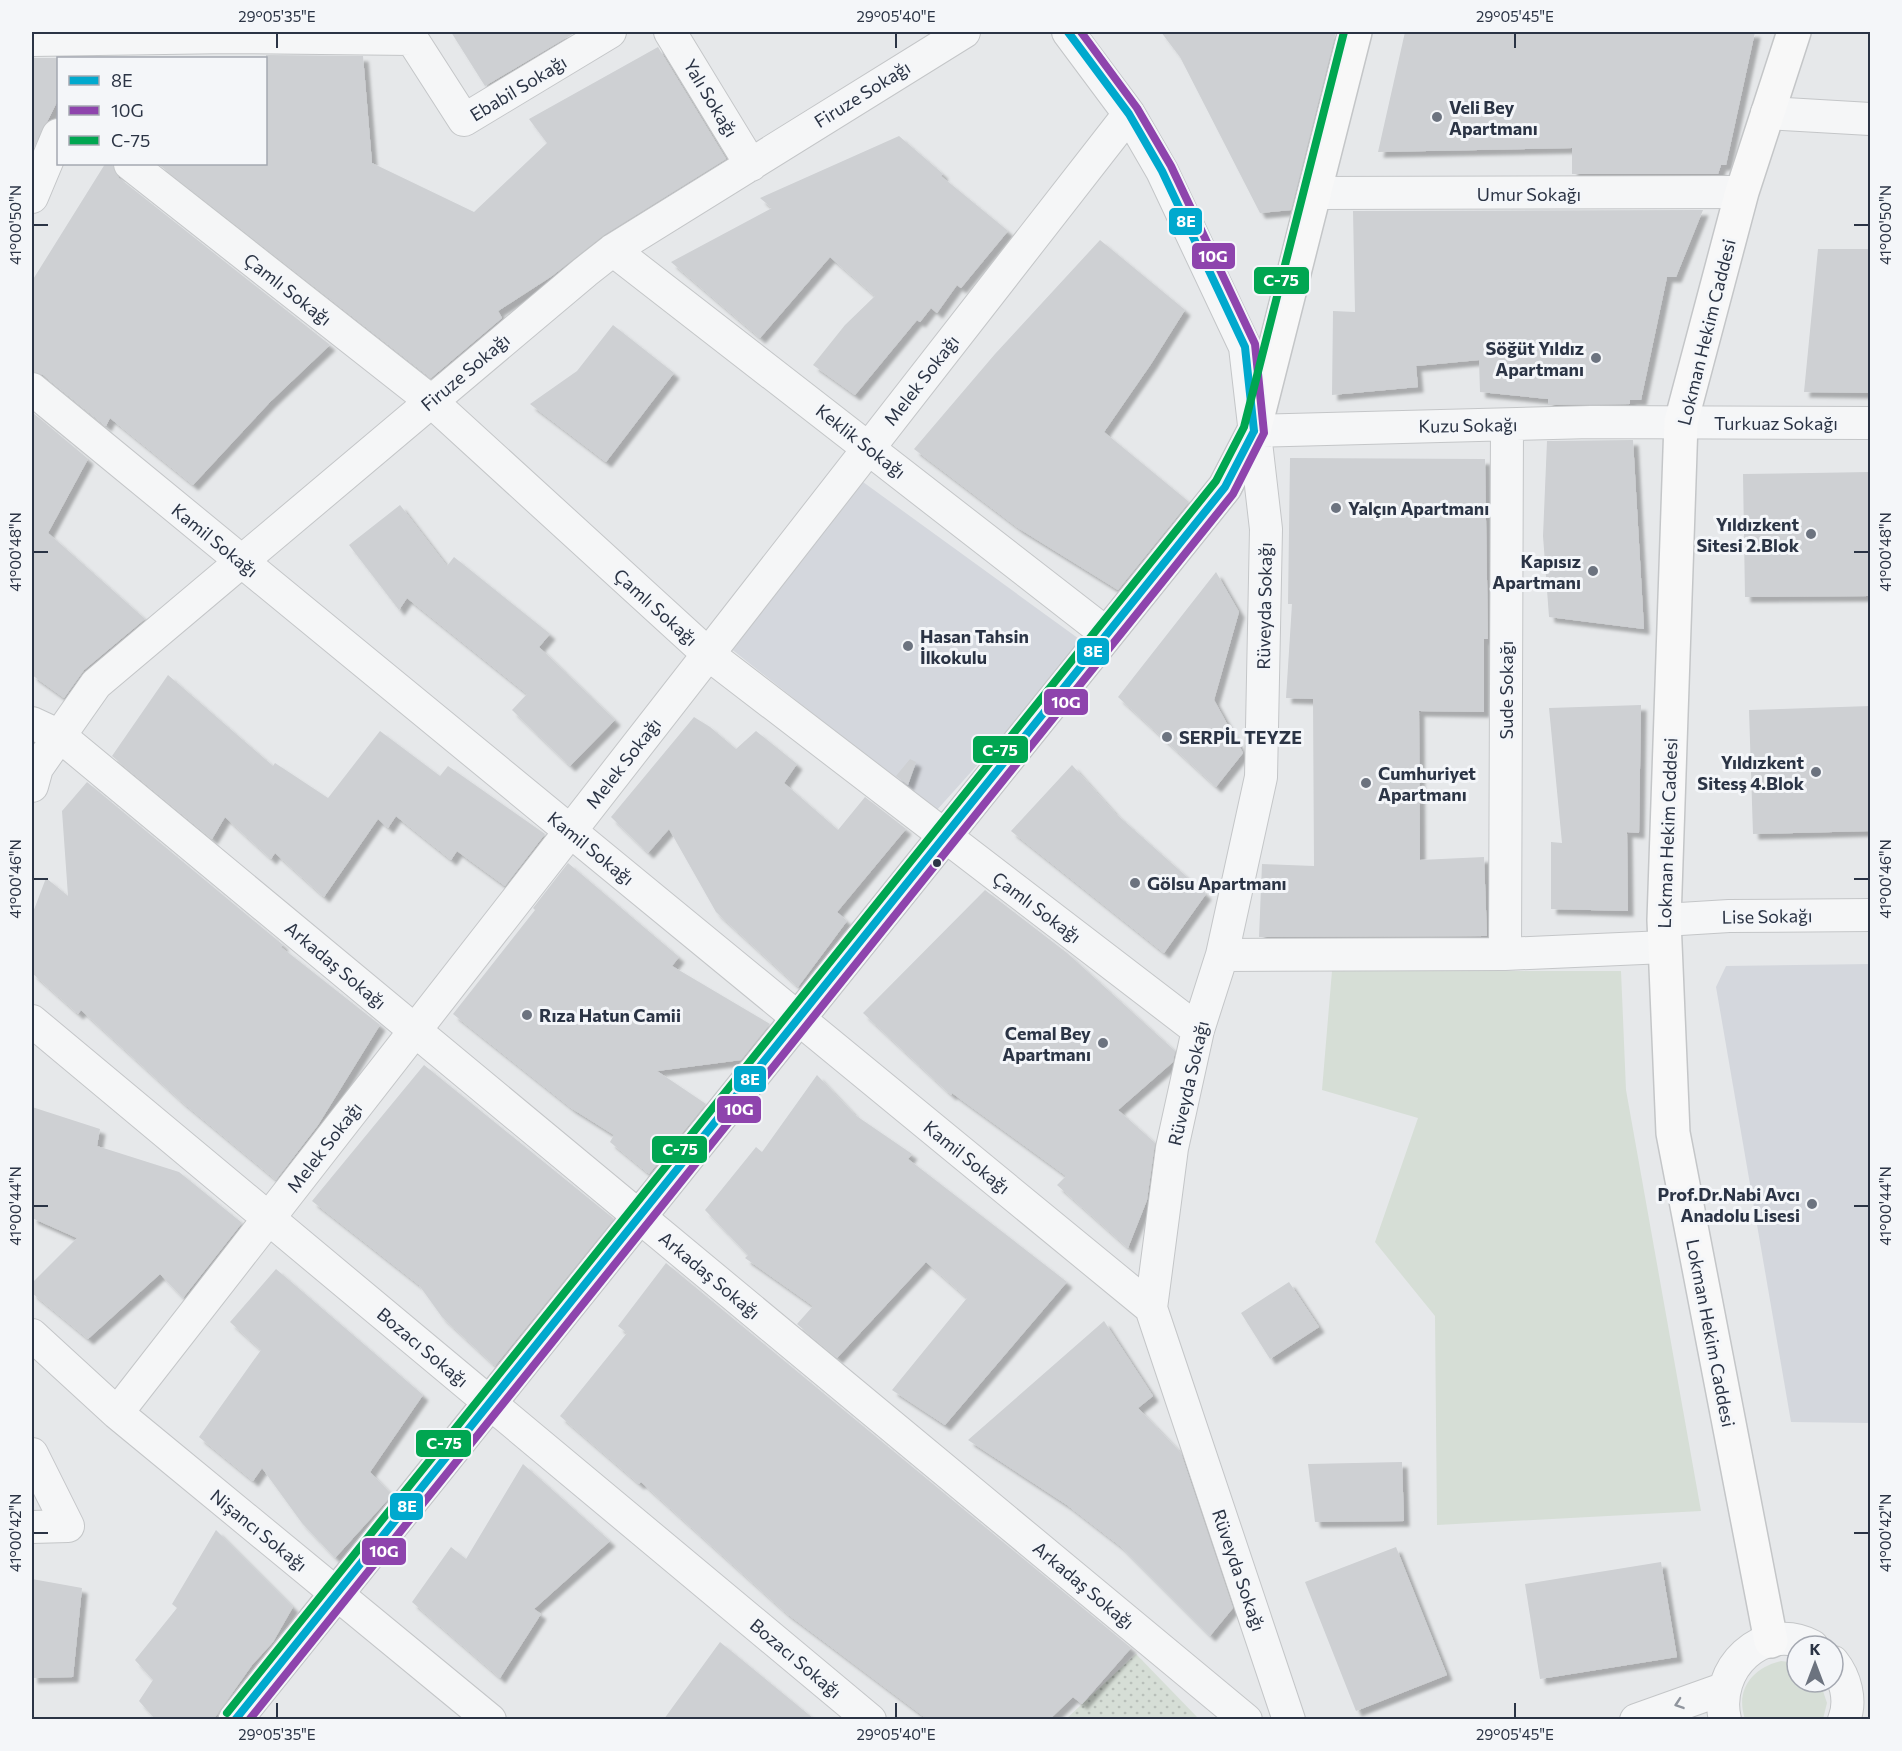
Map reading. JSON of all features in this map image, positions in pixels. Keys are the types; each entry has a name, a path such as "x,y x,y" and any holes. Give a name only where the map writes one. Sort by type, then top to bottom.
{"street":[{"name":"Ebabil Sokağı","path":"32,40 90,43 324,35 412,39 464,120 610,32"},
{"name":"Yalı Sokağı","path":"670,32 752,165"},
{"name":"Firuze Sokağı","path":"32,786 37,768 96,684 613,250 964,32"},
{"name":"Rüveyda Sokağı","path":"1068,32 1129,114 1162,171 1245,347 1266,529 1261,777 1222,955 1198,1030 1172,1148 1151,1308 1289,1719"},
{"path":"235,1719 1225,487 1254,431 1355,32"},
{"name":"Lokman Hekim Caddesi","path":"1771,1641 1672,1133 1664,934 1681,422 1742,192 1794,32"},
{"path":"1767,113 1870,119"},
{"name":"Melek Sokağı","path":"117,1413 1129,114"},
{"path":"32,197 57,137"},
{"name":"Çamlı Sokağı","path":"131,165 431,401 708,654 1198,1030"},
{"name":"Umur Sokağı","path":"1316,193 1742,192"},
{"name":"Keklik Sokağı","path":"613,250 1107,634"},
{"name":"Kamil Sokağı","path":"32,389 1151,1308"},
{"name":"Kuzu Sokağı","path":"1254,431 1681,422"},
{"name":"Turkuaz Sokağı","path":"1681,422 1870,423"},
{"name":"Sude Sokağı","path":"1505,954 1507,425"},
{"name":"Arkadaş Sokağı","path":"32,723 60,736 1246,1719"},
{"name":"Lise Sokağı","path":"1664,934 1729,916 1870,915"},
{"path":"1222,955 1505,954 1664,934"},
{"name":"Bozacı Sokağı","path":"32,1021 870,1719"},
{"name":"Nişancı Sokağı","path":"32,1335 117,1413 490,1719"},
{"path":"32,1454 68,1527 32,1527"},
{"path":"1725,1719 1723,1689 1730,1672 1740,1658 1754,1647 1771,1641 1785,1640"},
{"path":"1844,1719 1849,1676"},
{"path":"1636,1719 1723,1689"}],"shaded area":[{"name":"Hasan Tahsin İlkokulu","path":"863,482 1086,644 936,811 730,648"},
{"name":"Prof.Dr.Nabi Avcı Anadolu Lisesi","path":"1870,964 1870,1423 1791,1422 1716,987 1726,966"},
{"path":"1332,971 1621,971 1626,1090 1701,1511 1437,1525 1435,1316 1375,1242 1418,1118 1322,1090"},
{"path":"1136,1654 1199,1719 1066,1719"},
{"path":"1785,1662 1785,1694 1824,1694 1827,1703 1823,1719 1745,1719 1742,1708 1744,1690 1754,1675 1771,1664"}],"building":[{"path":"451,32 576,32 485,86"},
{"path":"1161,32 1336,32 1291,210 1260,213 1180,57"},
{"path":"1405,32 1755,32 1726,165 1721,165 1718,174 1572,174 1572,148 1378,152"},
{"path":"658,47 726,159 604,235 552,276 498,311 502,318 431,378 159,165 267,165 266,55 363,56 372,163 474,212 547,143 529,119"},
{"path":"32,58 57,58 57,102 32,152"},
{"path":"899,136 943,174 941,176 1008,231 961,288 957,285 937,313 931,308 920,322 917,320 855,395 813,365 845,325 875,296 830,257 760,338 671,262 772,208 760,198"},
{"path":"104,165 112,165 119,178 330,345 270,402 193,485 110,418 106,426 43,375 32,372 32,281"},
{"path":"1703,210 1676,277 1667,277 1641,400 1630,400 1630,404 1548,405 1548,399 1480,392 1479,360 1416,366 1418,387 1332,395 1333,311 1355,312 1353,211"},
{"path":"1100,240 1185,310 1104,432 1189,502 1118,590 1018,528 914,449 995,354"},
{"path":"1818,249 1870,249 1870,393 1804,392"},
{"path":"613,325 674,373 606,462 530,404 577,371"},
{"path":"32,412 88,459 48,533 145,619 84,670 64,698 32,675"},
{"path":"1633,440 1644,629 1549,617 1543,536 1547,441"},
{"path":"1290,458 1485,459 1488,639 1484,639 1484,712 1419,711 1420,860 1484,857 1487,936 1259,937 1262,864 1314,866 1313,699 1286,698 1292,604 1288,604"},
{"name":"Yıldızkent Sitesi 2.Blok","path":"1870,472 1870,596 1745,597 1743,474"},
{"path":"400,505 447,566 454,557 550,634 539,647 615,720 570,766 512,710 527,694 407,598 399,610 349,545"},
{"path":"1216,572 1239,612 1214,700 1243,753 1216,787 1118,697"},
{"path":"168,675 273,766 275,763 328,798 380,731 440,776 448,766 545,834 505,886 457,851 451,860 396,816 388,828 378,819 324,897 275,853 271,859 225,817 212,839 112,756"},
{"path":"1641,705 1639,833 1627,832 1628,911 1551,909 1551,842 1562,843 1549,708"},
{"name":"Yıldızkent Sitesş 4.Blok","path":"1870,706 1870,831 1753,834 1749,710"},
{"path":"694,717 736,749 756,731 797,764 784,783 838,830 865,797 906,829 837,912 847,921 798,987 716,912 669,829 648,853 611,817"},
{"path":"910,759 916,762 908,785 896,776"},
{"name":"Gölsu Apartmanı","path":"1072,765 1115,813 1206,894 1164,953 1011,831"},
{"path":"87,782 283,945 281,947 380,1025 318,1125 276,1180 182,1102 81,1010 78,1014 32,973 32,915 46,878 68,896 62,811"},
{"path":"568,863 679,957 672,966 770,1024 741,1060 657,1071 706,1104 649,1174 610,1142 614,1135 571,1108 453,1014 535,910 533,908"},
{"path":"985,890 1067,953 1175,1051 1173,1062 1118,1110 1155,1143 1147,1200 1128,1248 1057,1185 1066,1176 952,1093 951,1095 863,1013"},
{"path":"424,1065 614,1219 495,1366 442,1317 419,1285 312,1201"},
{"path":"817,1075 855,1115 912,1154 908,1159 1067,1282 945,1425 892,1390 967,1298 926,1262 837,1358 797,1324 813,1306 745,1258 748,1255 705,1210 756,1147 762,1152"},
{"path":"32,1107 100,1129 97,1146 179,1172 242,1223 183,1298 160,1274 88,1339 32,1293 32,1283 77,1238 32,1218"},
{"path":"666,1263 1131,1648 1082,1704 1073,1697 1050,1719 927,1719 786,1613 641,1482 639,1484 560,1416 627,1333 618,1326"},
{"path":"276,1269 423,1395 370,1472 392,1495 335,1558 302,1523 262,1468 253,1481 199,1437 261,1350 230,1322"},
{"path":"1289,1282 1319,1327 1270,1359 1241,1313"},
{"path":"1104,1321 1153,1396 1138,1408 1181,1453 1233,1608 1210,1636 1120,1546 1067,1505 968,1440"},
{"path":"1402,1462 1404,1521 1315,1522 1308,1464"},
{"path":"523,1464 610,1541 534,1609 541,1614 500,1678 412,1602 451,1547 466,1559"},
{"path":"216,1530 293,1607 273,1642 252,1665 214,1719 155,1719 139,1701 153,1680 135,1660 177,1608 172,1604"},
{"path":"1396,1547 1447,1675 1356,1711 1305,1582"},
{"path":"1661,1562 1677,1657 1540,1679 1525,1584"},
{"path":"32,1579 82,1588 73,1677 32,1678"},
{"path":"720,1642 814,1719 664,1719"}],"transit line":[{"name":"8E","path":"1068,32 1129,114 1162,171 1245,347 1254,431"},
{"name":"10G","path":"249,1720 1233,494 1264,433 1255,344 1171,166 1137,108 1081,32"},
{"name":"C-75","path":"227,1713 1216,481 1244,427 1344,32"},
{"name":"8E","path":"235,1720 1225,487 1254,431"}],"place":[{"name":"Veli Bey Apartmanı","path":"1437,117"},
{"name":"Söğüt Yıldız Apartmanı","path":"1596,358"},
{"name":"Yalçın Apartmanı","path":"1336,508"},
{"name":"Yıldızkent Sitesi 2.Blok","path":"1811,534"},
{"name":"Kapısız Apartmanı","path":"1593,571"},
{"name":"Hasan Tahsin İlkokulu","path":"908,646"},
{"name":"SERPİL TEYZE","path":"1167,737"},
{"name":"Yıldızkent Sitesş 4.Blok","path":"1816,772"},
{"name":"Cumhuriyet Apartmanı","path":"1366,783"},
{"name":"Gölsu Apartmanı","path":"1135,883"},
{"name":"Rıza Hatun Camii","path":"527,1015"},
{"name":"Cemal Bey Apartmanı","path":"1103,1043"},
{"name":"Prof.Dr.Nabi Avcı Anadolu Lisesi","path":"1812,1204"}]}
